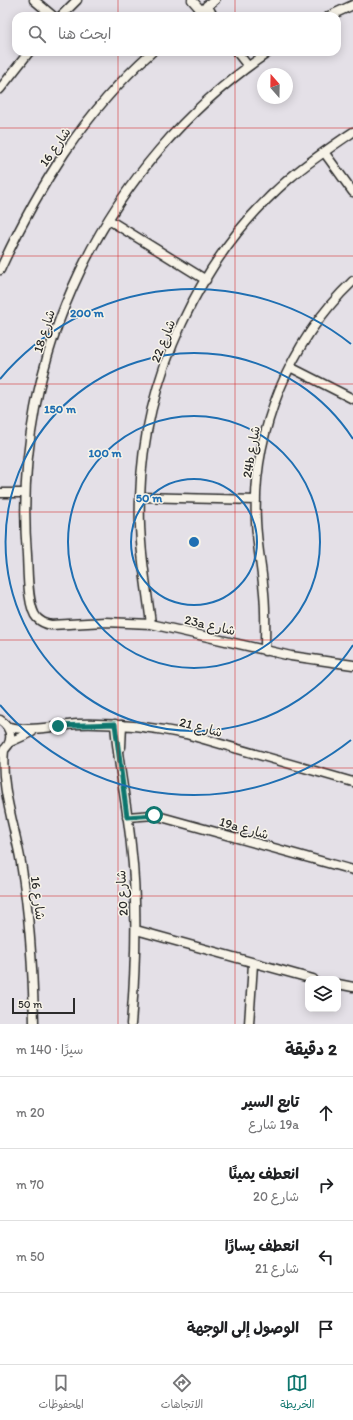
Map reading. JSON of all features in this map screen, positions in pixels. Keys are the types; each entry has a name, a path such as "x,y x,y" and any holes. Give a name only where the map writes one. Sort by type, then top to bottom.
{"street":[{"path":"34,0 48,12"},
{"path":"65,12 77,0"},
{"path":"192,0 204,10 214,0"},
{"path":"337,12 353,4"},
{"path":"0,89 26,56"},
{"name":"شارع 16","path":"0,270 25,217 51,172 94,112 119,84 148,56"},
{"path":"240,56 248,66"},
{"name":"شارع 18","path":"60,625 43,623 37,618 33,611 26,546 25,493 26,469 32,420 42,374 56,330 72,287 89,253 109,220 148,163 170,136 220,88 263,56"},
{"name":"شارع 22","path":"151,624 140,535 140,497 147,432 160,381 176,338 206,280 230,243 258,210 289,179 353,132"},
{"path":"324,152 353,192"},
{"path":"109,220 206,280"},
{"name":"24b شارع","path":"265,651 265,614 258,544 256,500 266,429 277,395 290,367 307,338 326,311 353,281"},
{"path":"290,367 353,399"},
{"path":"0,493 25,493"},
{"path":"140,497 256,500"},
{"name":"23a شارع","path":"60,625 105,622 151,624 208,636 265,651 310,660 353,665"},
{"path":"0,720 8,727 10,742 2,751"},
{"name":"شارع 21","path":"8,727 39,729 77,724 118,725 163,730 186,734 353,782"},
{"name":"شارع 20","path":"118,725 119,762 134,874 136,930 132,1024"},
{"name":"شارع 21","path":"10,742 39,729"},
{"name":"شارع 16","path":"2,751 1,775 19,855 27,906 31,949 34,1024"},
{"name":"19a شارع","path":"127,817 154,815 353,870"},
{"path":"136,930 253,964 305,977"},
{"path":"249,1024 253,964"},
{"path":"341,985 353,987"}],"route":[{"path":"58,726 77,724 115,724 117,752 127,817 147,814 154,815"}]}
